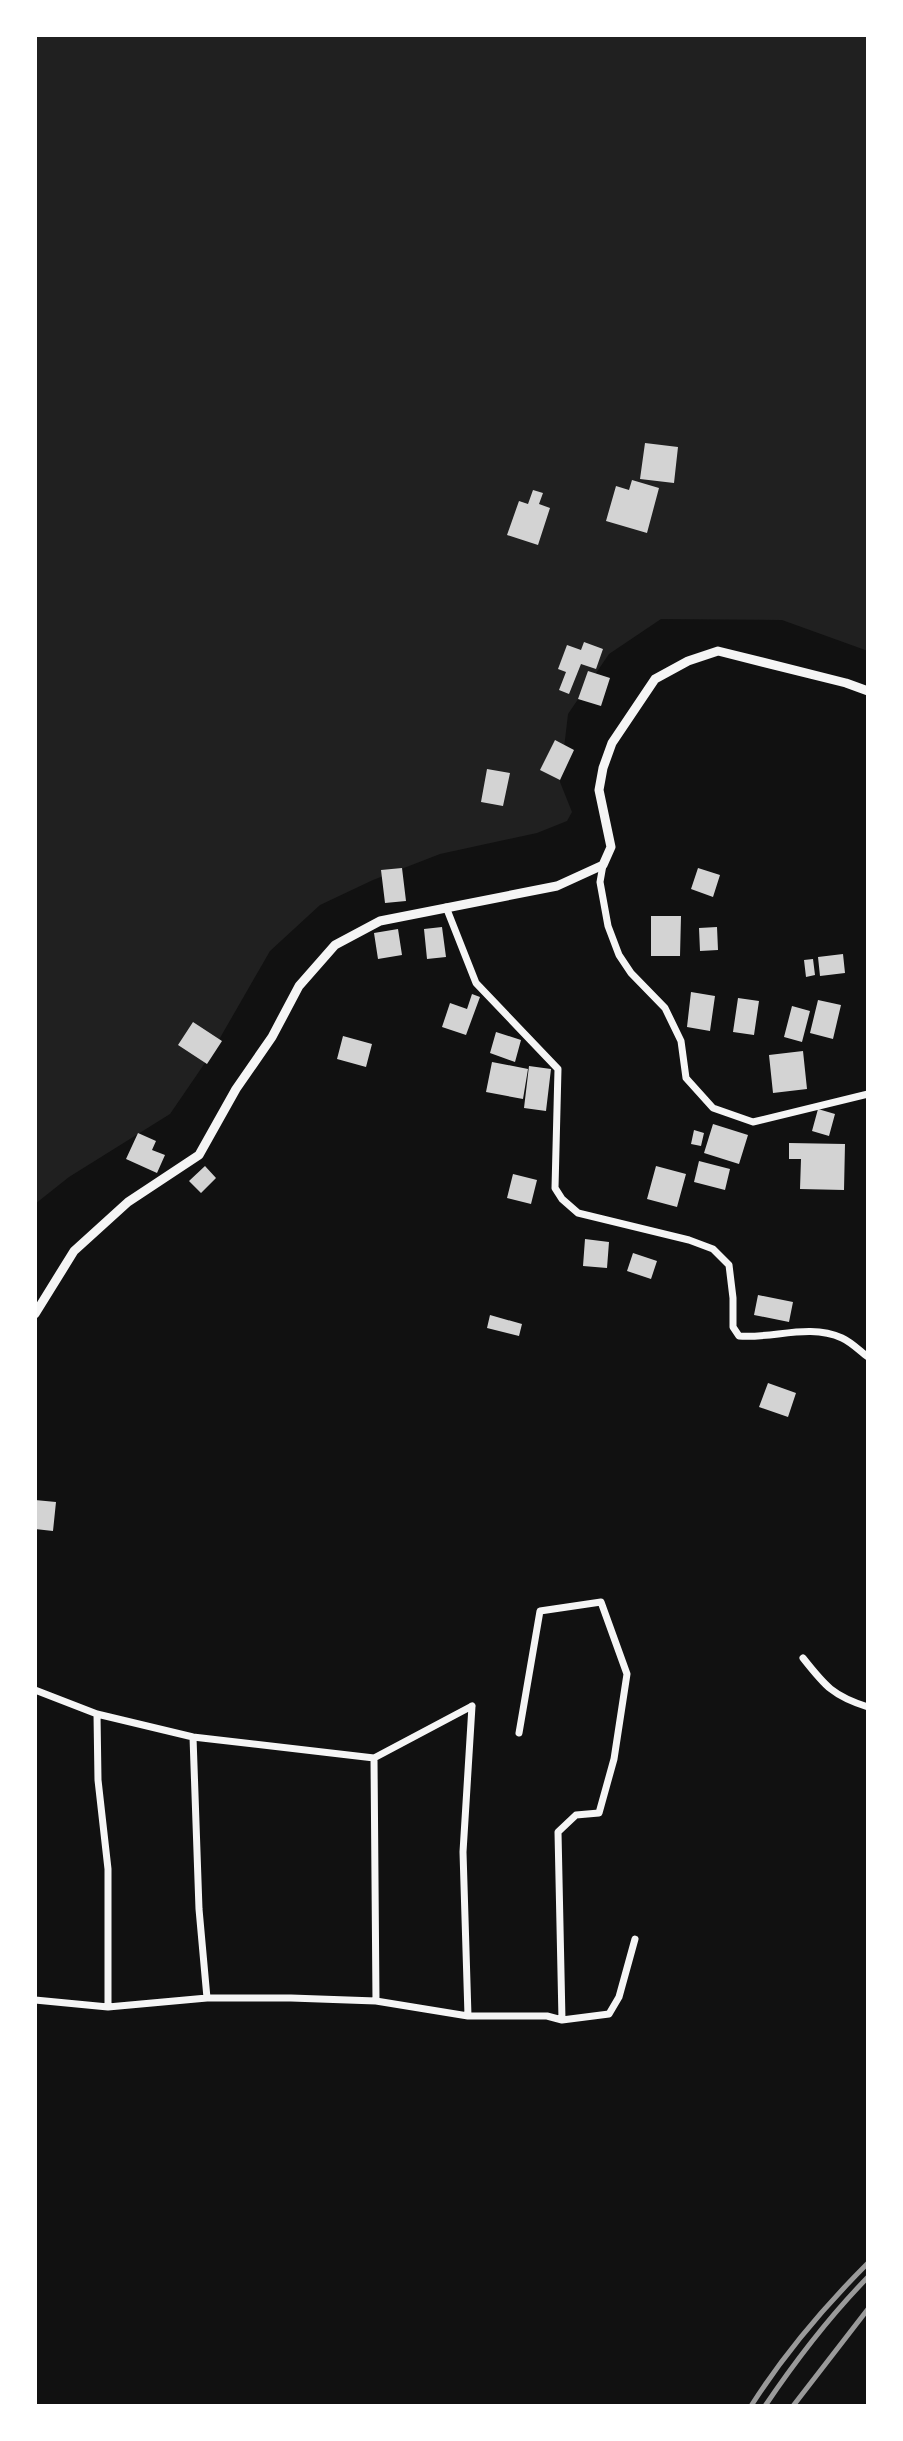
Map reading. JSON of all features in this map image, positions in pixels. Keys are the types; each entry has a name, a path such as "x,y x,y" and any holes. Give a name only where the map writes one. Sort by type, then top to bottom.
{"street":[{"path":"868,691 846,682 718,651 688,661 655,679 612,743 599,790 611,847 603,865 600,882 608,926 619,955 631,973 666,1008 681,1041 686,1078 713,1108 753,1122 868,1094"},
{"path":"35,1314 74,1251 128,1202 199,1155 236,1089 272,1037 299,986 335,945 380,921 556,886 577,879 603,865"},
{"path":"446,907 476,983 558,1069 555,1188 562,1199 578,1213 689,1240 713,1249 729,1265 733,1327 739,1336 820,1331 843,1338 868,1357"},
{"path":"519,1733 540,1611 601,1602 627,1674 614,1759 599,1813 576,1815 558,1832 562,2020"},
{"path":"803,1658 834,1692 844,1699 868,1707"},
{"path":"35,1690 97,1714 193,1737 374,1758 472,1706 463,1852 468,2016"},
{"path":"97,1714 98,1780 108,1869 108,2007"},
{"path":"193,1737 199,1909 207,1998"},
{"path":"374,1758 376,2001"},
{"path":"35,2000 108,2007 207,1998 376,2001 468,2016 547,2016 562,2020 609,2014 619,1997 635,1939"}],"shaded area":[{"path":"868,35 868,651 782,620 661,619 609,654 568,714 560,782 572,812 567,821 537,833 440,854 373,880 320,905 270,951 209,1057 170,1114 69,1177 35,1204 35,36"}],"building":[{"path":"645,443 678,447 674,483 640,479"},
{"path":"632,480 659,488 647,533 606,521 616,486 629,490"},
{"path":"533,490 543,493 539,504 550,508 538,545 507,535 519,501 528,504"},
{"path":"584,642 603,649 596,669 581,664 569,694 559,690 566,672 558,669 567,645 581,650"},
{"path":"588,671 610,678 601,706 578,699"},
{"path":"555,740 574,750 560,780 540,770"},
{"path":"487,769 510,773 503,806 481,802"},
{"path":"402,868 406,901 385,903 381,870"},
{"path":"698,868 720,875 713,897 691,889"},
{"path":"651,916 681,916 680,956 651,956"},
{"path":"442,927 446,957 427,959 424,929"},
{"path":"717,927 718,950 700,951 699,928"},
{"path":"398,929 402,955 378,959 374,933"},
{"path":"843,954 845,973 820,976 818,957"},
{"path":"813,959 815,975 806,977 804,960"},
{"path":"691,992 715,996 710,1031 687,1027"},
{"path":"472,994 480,997 466,1035 442,1027 450,1003 467,1009"},
{"path":"738,998 759,1001 754,1035 733,1032"},
{"path":"818,1000 841,1005 833,1039 810,1033"},
{"path":"792,1006 810,1011 802,1042 784,1037"},
{"path":"193,1022 222,1041 207,1064 178,1045"},
{"path":"496,1032 521,1040 515,1062 490,1053"},
{"path":"343,1036 372,1044 366,1067 337,1059"},
{"path":"803,1051 807,1089 773,1093 769,1055"},
{"path":"492,1062 528,1069 523,1099 486,1092"},
{"path":"529,1066 551,1069 546,1111 524,1108"},
{"path":"818,1109 835,1114 829,1136 812,1131"},
{"path":"713,1124 748,1135 739,1164 704,1153"},
{"path":"694,1130 704,1133 701,1146 691,1144"},
{"path":"138,1133 156,1141 152,1150 165,1155 157,1173 126,1159"},
{"path":"789,1143 845,1144 844,1190 800,1189 801,1159 789,1159"},
{"path":"699,1161 730,1169 725,1190 694,1182"},
{"path":"205,1166 216,1178 201,1193 189,1181"},
{"path":"656,1166 686,1174 677,1207 647,1199"},
{"path":"513,1174 537,1180 531,1204 507,1198"},
{"path":"585,1239 609,1242 607,1268 583,1266"},
{"path":"633,1253 657,1261 651,1279 627,1271"},
{"path":"758,1295 793,1302 789,1322 754,1315"},
{"path":"490,1315 522,1324 519,1336 487,1328"},
{"path":"768,1383 796,1393 788,1417 759,1407"},
{"path":"35,1500 56,1502 53,1531 35,1529"}],"railway":[{"path":"751,2406 805,2332 868,2263"},
{"path":"765,2406 814,2339 868,2277"},
{"path":"793,2406 868,2309"}]}
